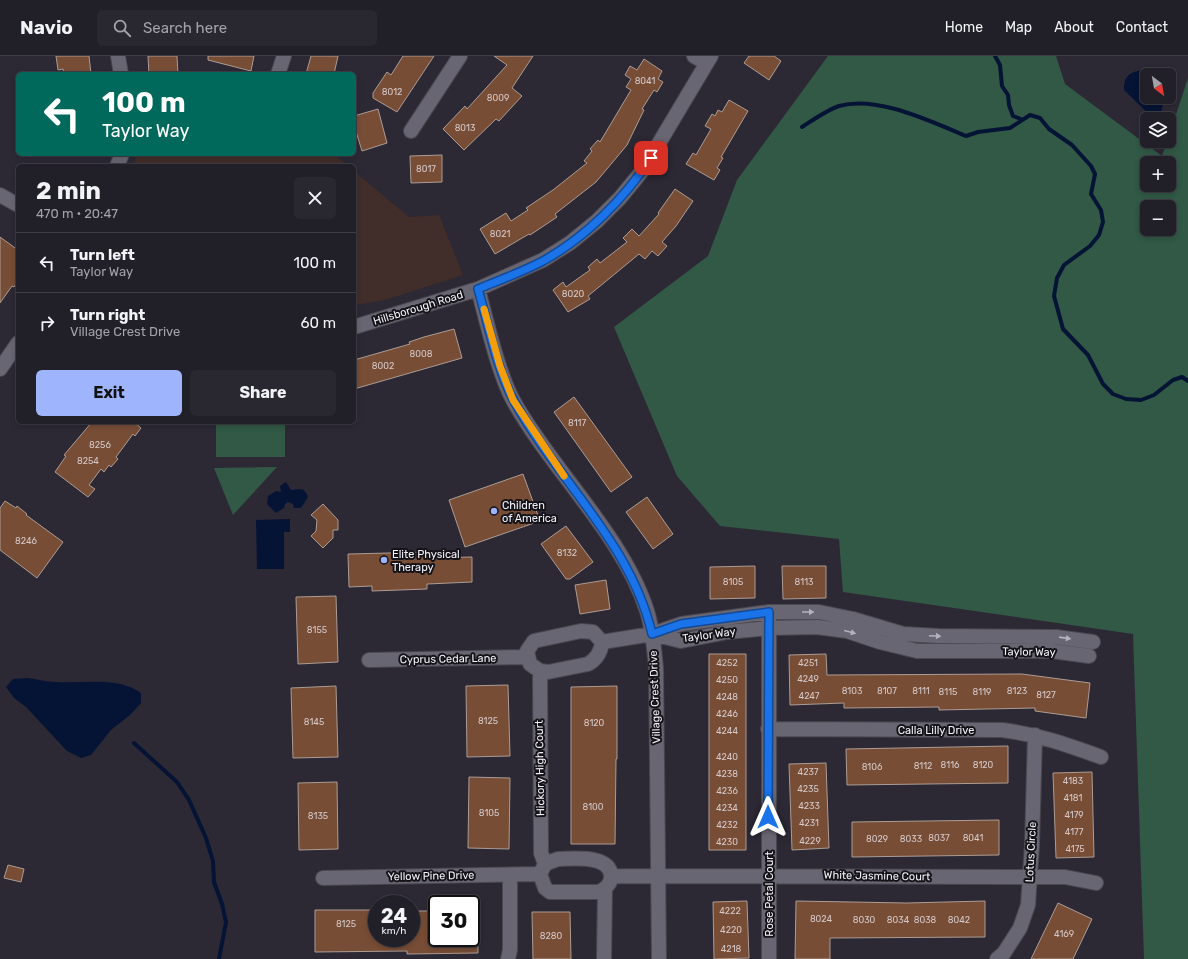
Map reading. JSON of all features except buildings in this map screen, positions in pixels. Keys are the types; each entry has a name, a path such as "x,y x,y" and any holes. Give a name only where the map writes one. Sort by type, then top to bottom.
{"street":[{"path":"118,56 120,72"},
{"path":"279,72 284,56"},
{"path":"411,131 460,56"},
{"path":"694,56 708,60"},
{"name":"Hillsborough Road","path":"356,326 478,289 543,260 570,243 597,221 620,198 643,170 708,60"},
{"path":"0,195 16,204"},
{"name":"Village Crest Drive","path":"478,289 500,366 513,400 626,564 647,612 652,634 656,668 659,959"},
{"path":"0,369 16,346"},
{"name":"Taylor Way","path":"652,634 681,624 769,612 819,612 853,619 902,634 939,636 1056,637 1093,642"},
{"name":"Rose Petal Court","path":"769,612 769,959"},
{"name":"Taylor Way","path":"652,634 681,641 727,632 769,628 816,627 847,631 880,642 917,651 1052,651 1089,656"},
{"path":"588,631 599,637 602,642 601,650 598,656 588,664 548,672 540,672 530,664 527,657 527,651 530,645 541,639 588,631"},
{"path":"602,642 652,634"},
{"name":"Cyprus Cedar Lane","path":"369,660 527,657"},
{"name":"Hickory High Court","path":"540,672 542,869"},
{"name":"Calla Lilly Drive","path":"768,729 1002,730 1035,735 1101,757"},
{"name":"Lotus Circle","path":"997,959 1004,953 1020,928 1028,906 1035,735"},
{"name":"Yellow Pine Drive","path":"323,878 510,875 542,869 558,859 594,859 605,865 611,876"},
{"path":"542,869 545,888 550,892 593,893 605,889"},
{"path":"508,959 510,950 510,875"},
{"path":"604,959 605,889 611,876 658,875"},
{"name":"White Jasmine Court","path":"658,875 1065,877 1096,883"}],"shaded area":[{"path":"136,156 336,156 346,164 134,164"},
{"path":"356,173 409,217 439,215 463,275 385,300 356,305"}],"green space":[{"path":"828,56 1056,56 1065,84 1140,140 1140,148 1151,148 1162,156 1165,148 1176,148 1176,115 1188,78 1188,959 1144,959 1133,634 843,592 839,539 720,526 677,476 614,327 708,256 737,180"},
{"path":"216,424 285,424 285,457 216,457"},
{"path":"277,467 233,515 214,468"}],"water":[{"path":"1140,71 1140,104 1163,104 1161,112 1147,112 1124,90 1126,78 1134,72"},
{"path":"286,482 291,490 303,490 308,497 301,508 294,508 293,504 288,502 285,504 284,508 276,513 267,504 268,496 276,491 281,492 280,486"},
{"path":"290,519 290,532 284,532 284,569 257,569 256,520"},
{"path":"28,678 53,682 100,682 122,684 141,693 141,703 130,715 111,730 91,755 81,758 67,751 26,707 14,698 6,687 13,679"}],"waterway":[{"path":"995,56 1000,65 1002,86 1008,95 1009,105 1013,116 1021,119"},
{"path":"802,127 834,108 854,104 870,104 887,107 921,117 966,136 978,132 1010,128 1030,115 1040,118 1049,129 1072,145 1091,166 1095,174 1091,194 1101,210 1103,222 1099,235 1090,246 1064,265 1057,278 1054,296 1063,329 1088,355 1103,384 1113,394 1126,399 1141,400 1154,395 1173,380 1182,377 1188,381"},
{"path":"134,743 177,782 189,800 206,838 213,861 214,882 222,904 226,922 219,959"}],"slow traffic":[{"path":"484,309 500,366 513,400 564,476"}],"place":[{"name":"Children of America","path":"494,511"},
{"name":"Elite Physical Therapy","path":"384,560"}],"route":[{"path":"651,158 620,198 597,221 570,243 543,260 517,273 478,289 500,366 513,400 626,564 647,612 652,634 681,624 769,612 768,817"}]}
